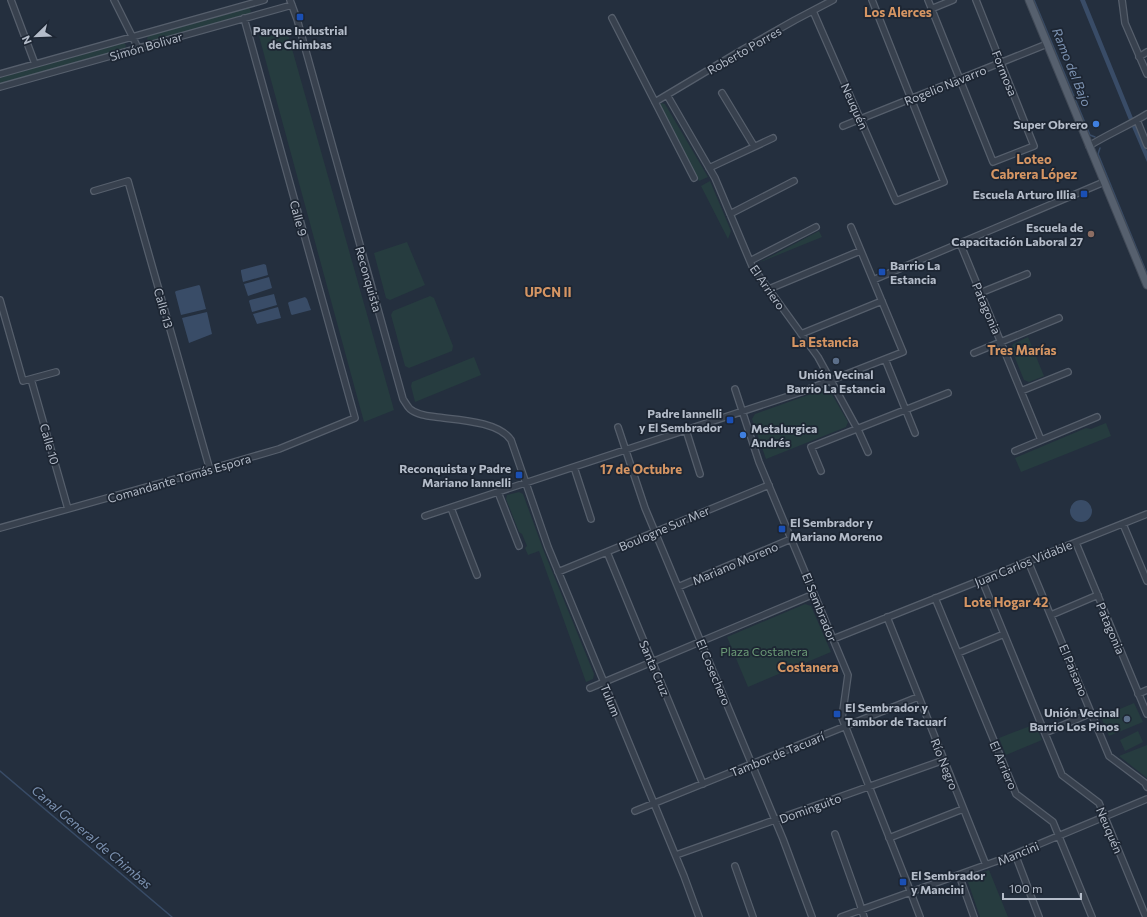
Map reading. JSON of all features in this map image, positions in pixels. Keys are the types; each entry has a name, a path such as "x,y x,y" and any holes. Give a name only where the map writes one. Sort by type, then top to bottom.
{"main road":[{"path":"1029,0 1147,285"}],"street":[{"path":"11,0 35,64"},
{"path":"114,0 138,48"},
{"name":"Simón Bolivar","path":"0,74 255,1 264,0"},
{"name":"Roberto Porres","path":"655,102 742,50 833,0"},
{"path":"872,0 911,99"},
{"path":"928,0 960,79"},
{"path":"931,9 953,0"},
{"name":"Formosa","path":"960,79 993,162 1034,146 976,0"},
{"path":"1122,0 1125,23 1147,74"},
{"path":"255,1 259,14"},
{"name":"Simón Bolivar","path":"0,87 259,14 291,2"},
{"name":"Reconquista","path":"291,2 403,399 410,409 420,414 482,424 502,432 510,440 526,483"},
{"name":"Neuquén","path":"813,11 896,201 944,182 911,99"},
{"name":"Calle 9","path":"244,18 355,418"},
{"path":"612,18 694,178"},
{"name":"Rogelio Navarro","path":"843,126 1048,44"},
{"path":"1139,57 1147,52"},
{"path":"722,93 754,146"},
{"name":"El Arriero","path":"667,95 715,178 752,266 818,357 858,428 868,452"},
{"path":"1090,146 1105,136 1147,114"},
{"path":"1134,122 1147,145"},
{"path":"709,168 773,138"},
{"name":"Calle 13","path":"94,191 128,181 210,470"},
{"path":"730,214 794,181"},
{"path":"873,280 1104,182"},
{"path":"750,261 816,227"},
{"path":"425,516 801,392 903,352 851,227"},
{"name":"Patagonia","path":"960,243 1041,440"},
{"path":"769,289 860,251"},
{"path":"980,293 1027,274"},
{"path":"0,300 23,381 56,372"},
{"path":"801,334 882,301"},
{"path":"974,354 1059,318"},
{"path":"885,359 915,433"},
{"path":"1021,391 1068,372"},
{"name":"Calle 10","path":"31,379 68,509"},
{"name":"El Sembrador","path":"734,389 759,462 848,675 842,718 920,917"},
{"path":"821,471 811,446 948,393"},
{"path":"1015,451 1097,417"},
{"name":"Comandante Tomás Espora","path":"0,528 210,470 279,449 355,418"},
{"name":"El Cosechero","path":"618,427 645,508 775,820 812,917"},
{"path":"686,430 700,474"},
{"path":"574,467 591,519"},
{"name":"Tulum","path":"526,483 548,547 676,856 699,917"},
{"name":"Boulogne Sur Mer","path":"558,572 769,485"},
{"path":"498,492 519,546"},
{"path":"451,508 477,575"},
{"name":"Juan Carlos Vidable","path":"833,639 1147,514"},
{"path":"1123,524 1146,577"},
{"name":"Mariano Moreno","path":"678,587 792,539"},
{"name":"Patagonia","path":"1076,543 1147,714"},
{"name":"Santa Cruz","path":"607,552 703,784"},
{"name":"El Paisano","path":"1028,562 1109,756 1145,783 1147,787"},
{"name":"Neuquén","path":"982,580 1062,775 1099,803 1146,917"},
{"path":"590,688 814,594"},
{"path":"1051,615 1098,596"},
{"name":"El Arriero","path":"935,598 1016,794 1053,822 1092,917"},
{"name":"Río Negro","path":"887,617 986,865"},
{"path":"958,654 1004,634"},
{"path":"1138,694 1147,690"},
{"name":"Tambor de Tacuarí","path":"635,811 918,697"},
{"path":"1045,732 1091,713"},
{"name":"Dominguito","path":"676,856 944,760"},
{"name":"Mancini","path":"841,917 1015,854 1147,799"},
{"path":"889,838 963,809"},
{"path":"835,834 864,917"},
{"path":"1015,854 1039,917"},
{"path":"735,866 753,917"},
{"path":"959,875 974,917"}],"green space":[{"path":"248,7 251,10 250,14 150,42 147,39 148,35"},
{"path":"285,28 394,410 364,422 259,36"},
{"path":"123,42 126,45 125,49 0,84 0,76"},
{"path":"661,103 665,104 708,177 699,181 661,107"},
{"path":"710,181 731,231 728,239 701,186"},
{"path":"819,231 822,237 758,263 760,262"},
{"path":"407,242 425,285 390,300 386,298 374,253"},
{"path":"430,296 434,298 453,346 452,351 409,368 405,366 391,315 393,311"},
{"path":"1028,337 1044,376 1029,382 1024,380 1011,348 1013,344"},
{"path":"474,357 481,375 415,402 411,386 412,382"},
{"path":"825,389 830,391 848,422 846,427 766,459 752,419 755,414"},
{"path":"1106,423 1111,436 1021,472 1015,458 1086,428 1091,429"},
{"path":"519,492 523,494 543,549 594,674 593,679 586,682 539,551 528,555 525,548 527,546 522,534 519,532 506,499 507,495"},
{"name":"Plaza Costanera","path":"805,604 811,606 831,652 748,687 727,637"},
{"path":"1134,703 1143,722 1109,736 1101,717"},
{"path":"1035,724 1042,740 1006,755 999,738"},
{"path":"1138,731 1143,742 1125,751 1120,740"},
{"path":"1147,745 1147,778 1119,756"},
{"path":"989,870 1008,917 980,917 968,882 970,877"}],"water":[{"path":"1080,0 1085,0 1133,118 1129,120"},
{"path":"1136,124 1147,151 1147,162 1132,127"},
{"path":"264,264 266,265 268,275 243,282 241,270"},
{"path":"269,277 272,288 248,296 244,284"},
{"path":"199,285 206,309 181,315 175,292"},
{"path":"274,294 277,305 252,312 250,300"},
{"path":"305,297 311,310 292,315 288,303"},
{"path":"278,307 281,318 257,324 253,314"},
{"path":"207,312 212,334 189,343 182,318"},
{"path":"1081,500 1089,503 1092,511 1089,519 1081,522 1073,519 1070,511 1073,503"}],"waterway":[{"name":"Ramo del Bajo","path":"1034,0 1090,135 1095,137"},
{"name":"Ramo del Bajo","path":"1100,148 1098,154 1147,274"},
{"name":"Canal General de Chimbas","path":"0,771 172,917"}],"place":[{"name":"Parque Industrial de Chimbas","path":"300,17"},
{"name":"Super Obrero","path":"1096,124"},
{"name":"Escuela Arturo Illia","path":"1084,194"},
{"name":"Escuela de Capacitación Laboral 27","path":"1091,234"},
{"name":"Barrio La Estancia","path":"882,272"},
{"name":"Unión Vecinal Barrio La Estancia","path":"836,361"},
{"name":"Padre Iannelli y El Sembrador","path":"730,420"},
{"name":"Metalurgica Andrés","path":"743,435"},
{"name":"Reconquista y Padre Mariano Iannelli","path":"519,475"},
{"name":"El Sembrador y Mariano Moreno","path":"782,529"},
{"name":"El Sembrador y Tambor de Tacuarí","path":"837,714"},
{"name":"Unión Vecinal Barrio Los Pinos","path":"1127,719"},
{"name":"El Sembrador y Mancini","path":"903,882"}],"district":[{"name":"Los Alerces","path":"898,12"},
{"name":"Loteo Cabrera López","path":"1034,166"},
{"name":"UPCN II","path":"548,292"},
{"name":"La Estancia","path":"825,342"},
{"name":"Tres Marías","path":"1022,350"},
{"name":"17 de Octubre","path":"641,469"},
{"name":"Lote Hogar 42","path":"1006,602"},
{"name":"Costanera","path":"808,667"}]}
